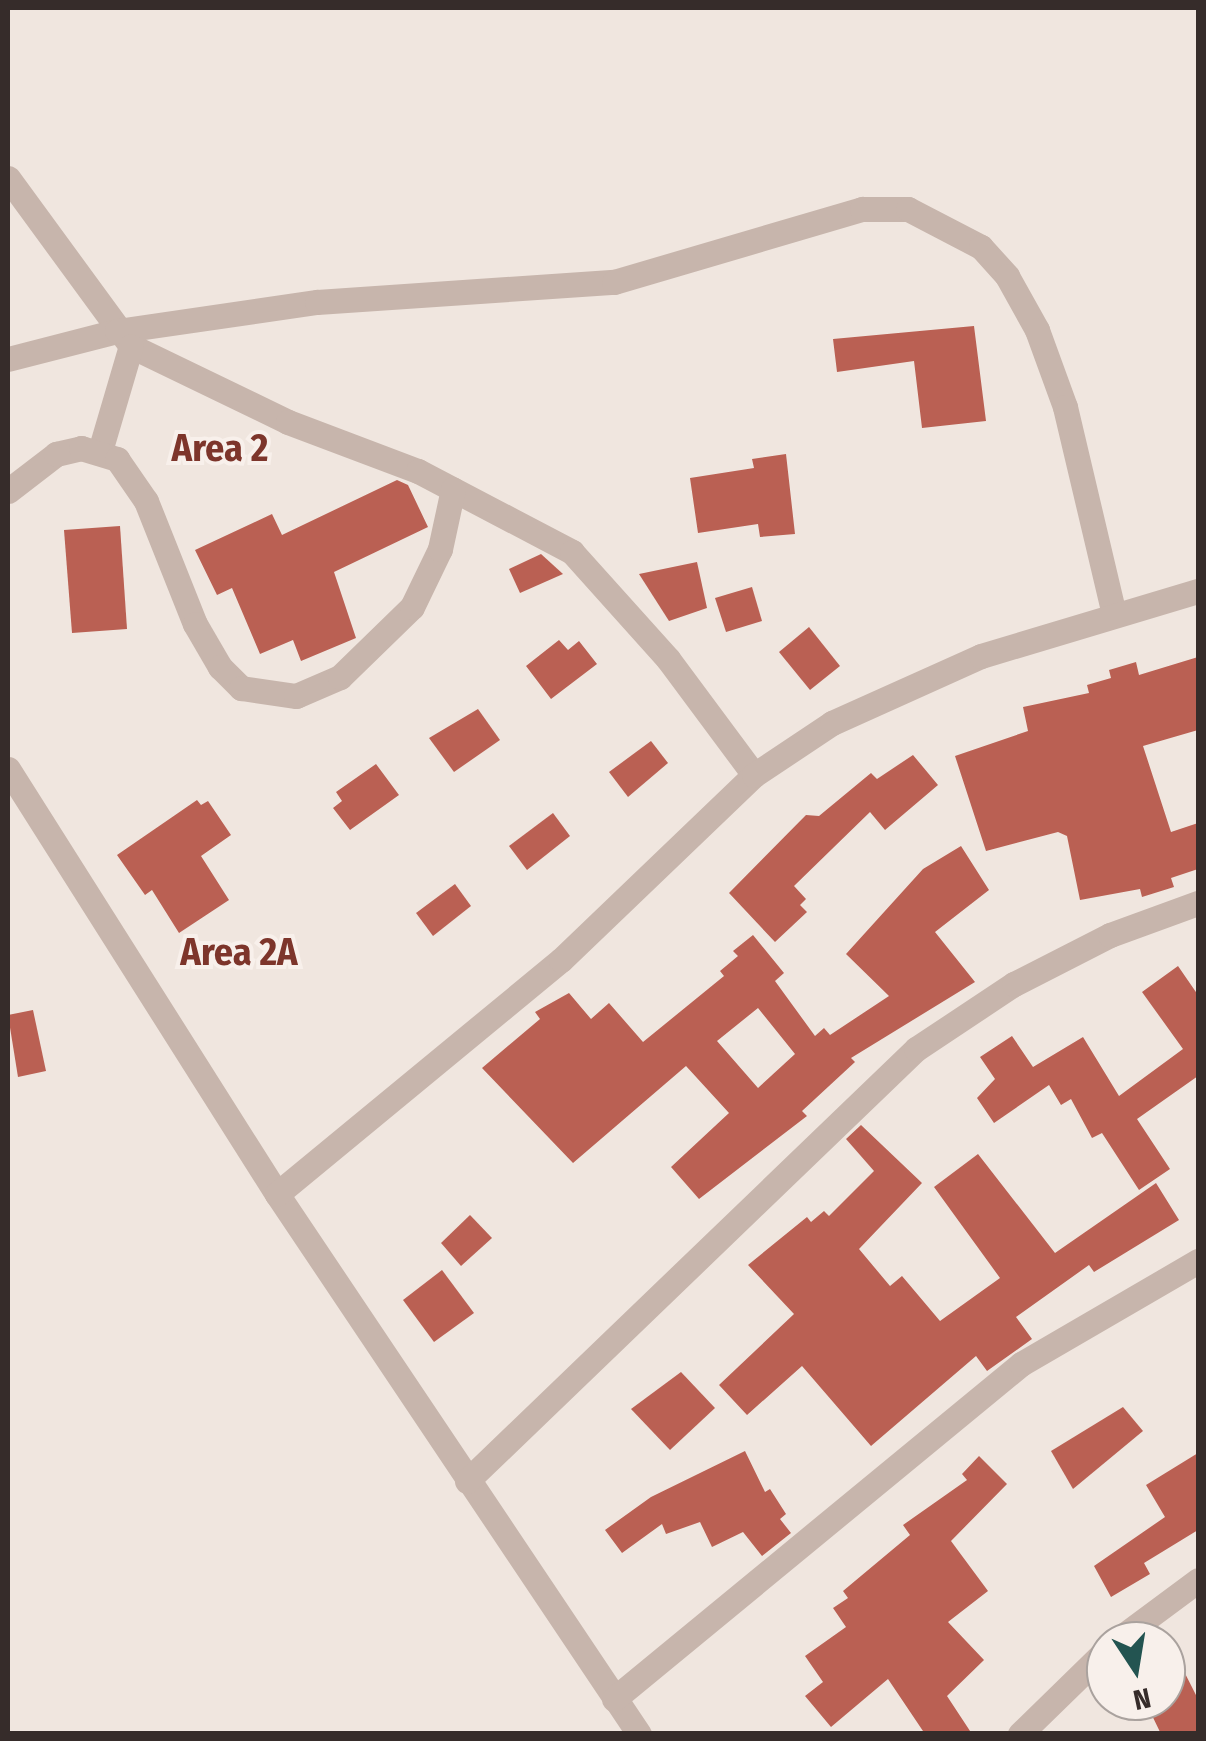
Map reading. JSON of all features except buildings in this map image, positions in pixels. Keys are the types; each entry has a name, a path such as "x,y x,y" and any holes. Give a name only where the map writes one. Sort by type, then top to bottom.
{"street":[{"path":"8,178 124,338 288,422 521,521 599,575 754,775"},
{"path":"8,359 393,292 537,291 614,282 862,208 908,209 981,247 1007,276 1037,330 1066,407 1114,614"},
{"path":"100,451 124,338"},
{"path":"8,491 56,454 100,451 133,476 220,666 241,688 267,696 296,696 340,677 412,606 440,549 453,489"},
{"path":"277,1194 562,960 754,775 832,724 906,687 1114,614 1198,591"},
{"path":"8,769 277,1194 639,1734"},
{"path":"467,1480 916,1049 1030,976 1110,935 1198,903"},
{"path":"614,1699 1021,1364 1198,1261"},
{"path":"1143,1621 1198,1580"},
{"path":"1020,1734 1086,1670"}],"district":[{"name":"Area 2","path":"220,449"},
{"name":"Area 2A","path":"239,953"}]}
